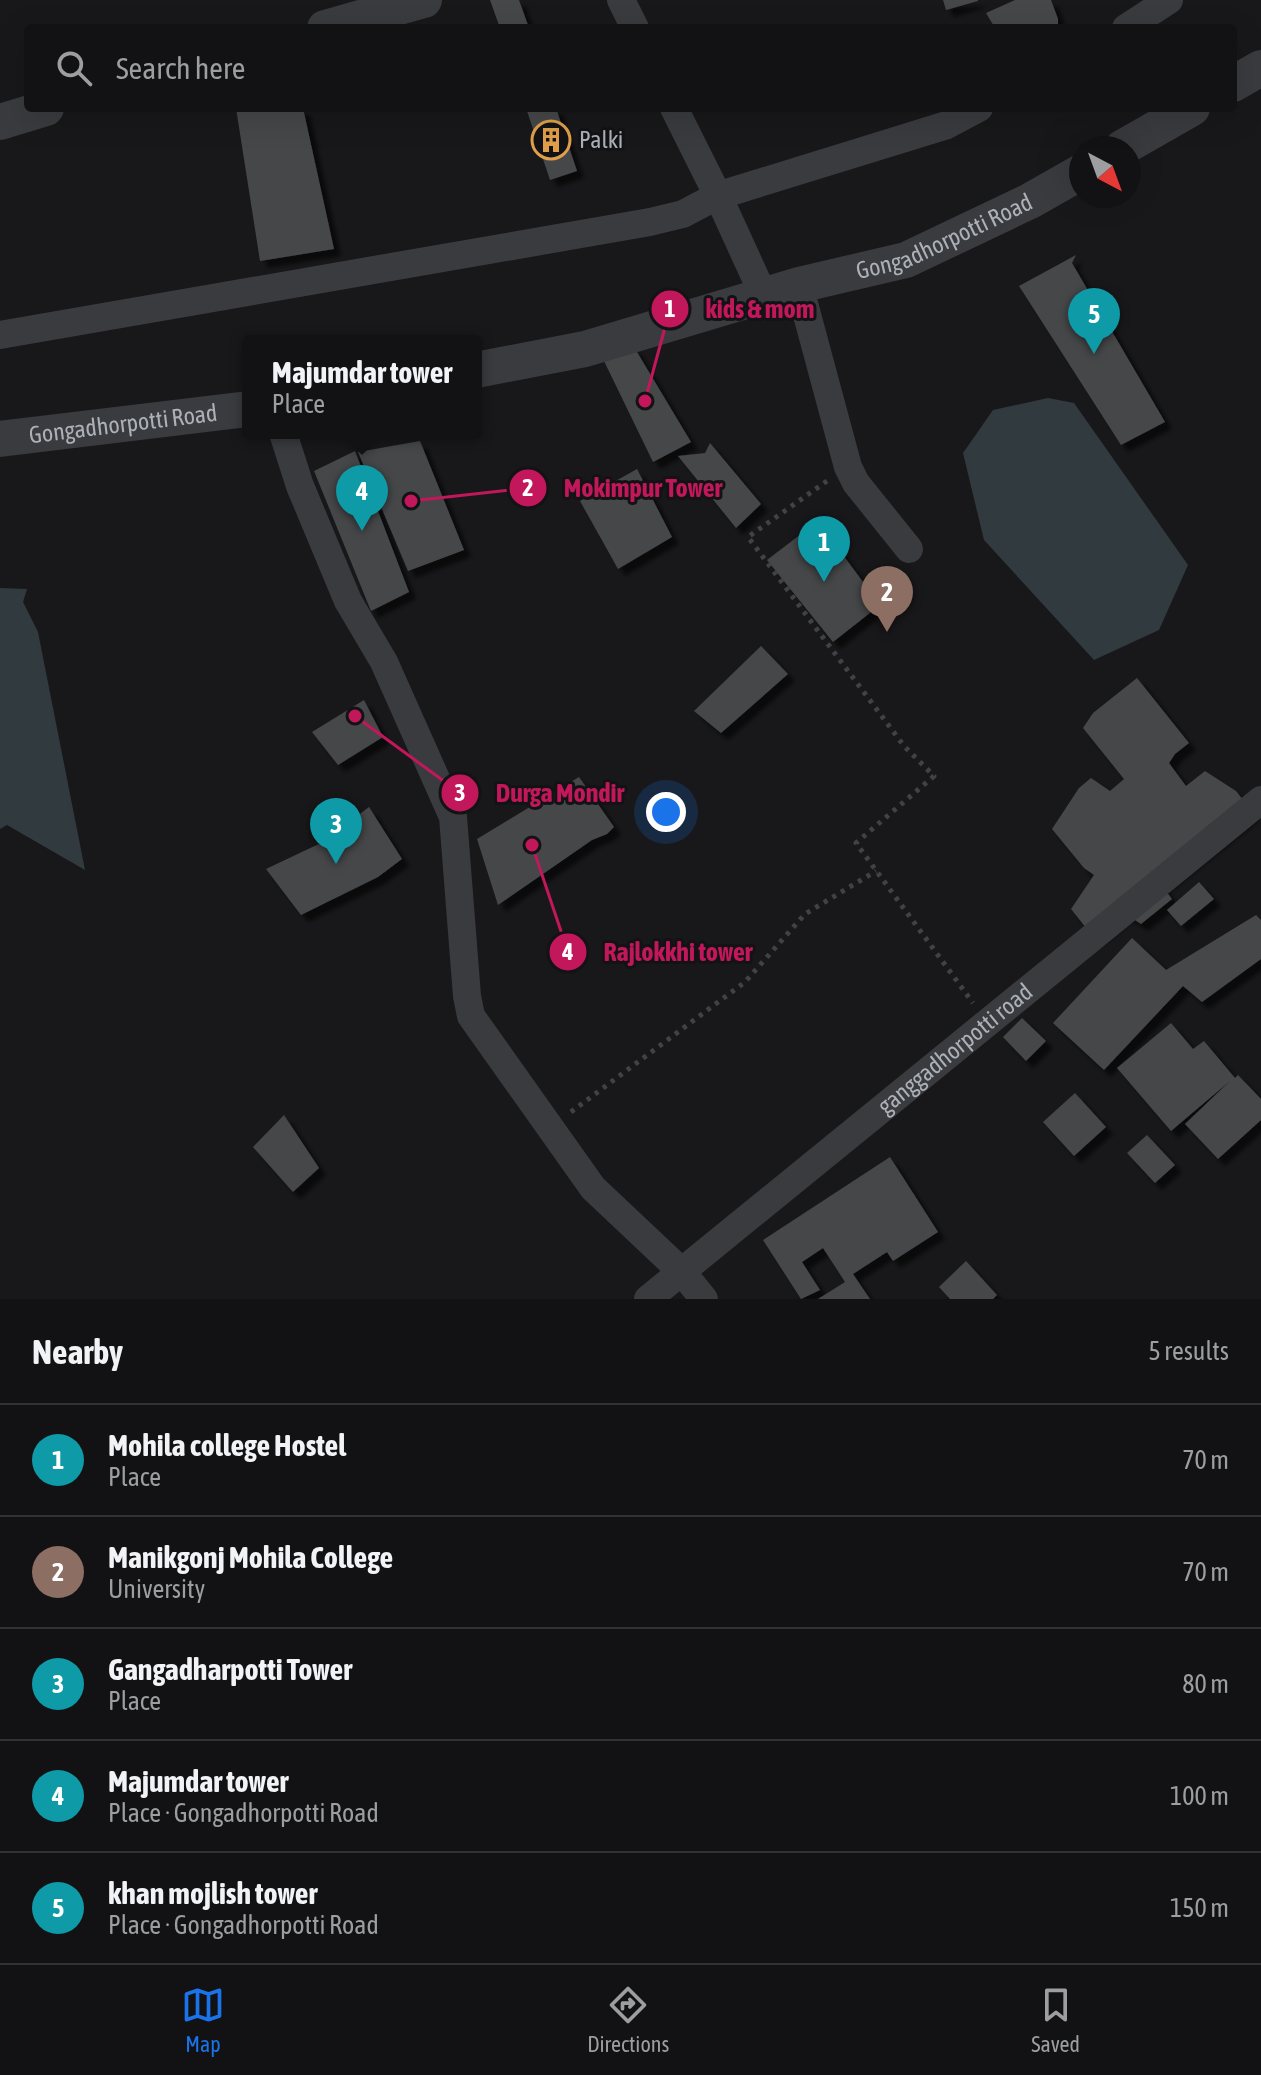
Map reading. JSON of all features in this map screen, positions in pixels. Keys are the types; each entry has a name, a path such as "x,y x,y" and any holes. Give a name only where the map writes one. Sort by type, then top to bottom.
{"street":[{"path":"339,24 424,0"},
{"path":"621,0 633,24"},
{"path":"1137,24 1169,0"},
{"path":"1237,82 1261,68"},
{"path":"0,122 33,112"},
{"path":"676,112 719,198 759,290"},
{"path":"0,335 650,222 683,214 719,198 947,125 971,112"},
{"path":"1141,137 1182,112"},
{"name":"Gongadhorpotti Road","path":"482,369 585,349 759,290 799,285 906,260 1030,201 1069,179"},
{"path":"799,285 848,467 856,483 909,549"},
{"name":"Gongadhorpotti Road","path":"0,439 242,410"},
{"path":"285,439 300,486 348,601 384,662 453,817 471,1016 593,1188 682,1272 704,1299"},
{"name":"ganggadhorpotti road","path":"648,1299 1261,800"}],"path":[{"path":"848,467 748,537 904,746 934,776 856,843 988,1023"},
{"path":"550,1127 745,982 805,914 876,871"}],"shaded area":[{"path":"1048,398 1074,403 1188,565 1159,630 1094,660 984,540 963,453 993,410"},
{"path":"0,588 27,589 23,602 38,632 85,870 7,825 0,829"}],"building":[{"path":"490,0 519,0 528,24 499,24"},
{"path":"943,0 978,0 978,1 946,10"},
{"path":"1015,0 1051,0 1058,24 993,24 986,13"},
{"path":"237,112 304,112 334,249 260,261"},
{"name":"Palki","path":"527,112 557,112 577,171 550,180"},
{"path":"1076,255 1072,263 1165,422 1121,445 1019,286"},
{"path":"634,347 691,442 653,462 604,361"},
{"path":"420,441 464,550 408,571 358,452"},
{"path":"710,443 761,504 736,528 678,456 705,453"},
{"path":"355,451 409,592 371,611 314,471"},
{"path":"637,469 672,537 618,569 580,501"},
{"path":"818,521 880,605 833,642 767,560"},
{"path":"761,646 788,674 721,733 694,711"},
{"path":"1137,678 1189,743 1169,763 1186,786 1205,771 1236,791 1253,813 1162,886 1172,899 1141,924 1126,914 1095,939 1071,909 1094,875 1084,868 1052,829 1079,788 1091,778 1110,791 1124,779 1083,728 1093,713"},
{"path":"364,700 383,737 338,765 312,732"},
{"path":"579,777 614,827 498,905 477,839"},
{"path":"369,807 402,859 378,877 301,915 266,869 323,842"},
{"path":"1199,882 1214,899 1181,926 1167,910"},
{"path":"1256,915 1261,920 1261,959 1202,1002 1183,986 1104,1070 1053,1023 1132,938 1166,970"},
{"path":"1022,1018 1046,1041 1026,1061 1003,1037"},
{"path":"1171,1023 1193,1049 1204,1041 1235,1078 1238,1075 1261,1099 1261,1120 1218,1159 1185,1124 1230,1081 1171,1131 1117,1068"},
{"path":"1075,1093 1106,1127 1074,1156 1043,1122"},
{"path":"284,1115 319,1168 293,1192 253,1147"},
{"path":"1147,1135 1175,1165 1155,1183 1127,1153"},
{"path":"890,1157 938,1232 893,1261 887,1252 853,1274 870,1299 818,1299 845,1282 823,1248 802,1262 820,1290 801,1299 763,1240"},
{"path":"966,1261 997,1295 993,1299 950,1299 939,1287"}],"place":[{"name":"Palki","path":"551,140"},
{"name":"khan mojlish tower","path":"1094,354"},
{"name":"kids & mom","path":"645,401"},
{"name":"Mokimpur Tower","path":"411,501"},
{"name":"Majumdar tower","path":"362,531"},
{"name":"Mohila college Hostel","path":"824,582"},
{"name":"Manikgonj Mohila College","path":"887,632"},
{"name":"Durga Mondir","path":"355,716"},
{"name":"Rajlokkhi tower","path":"532,845"},
{"name":"Gangadharpotti Tower","path":"336,864"}]}
